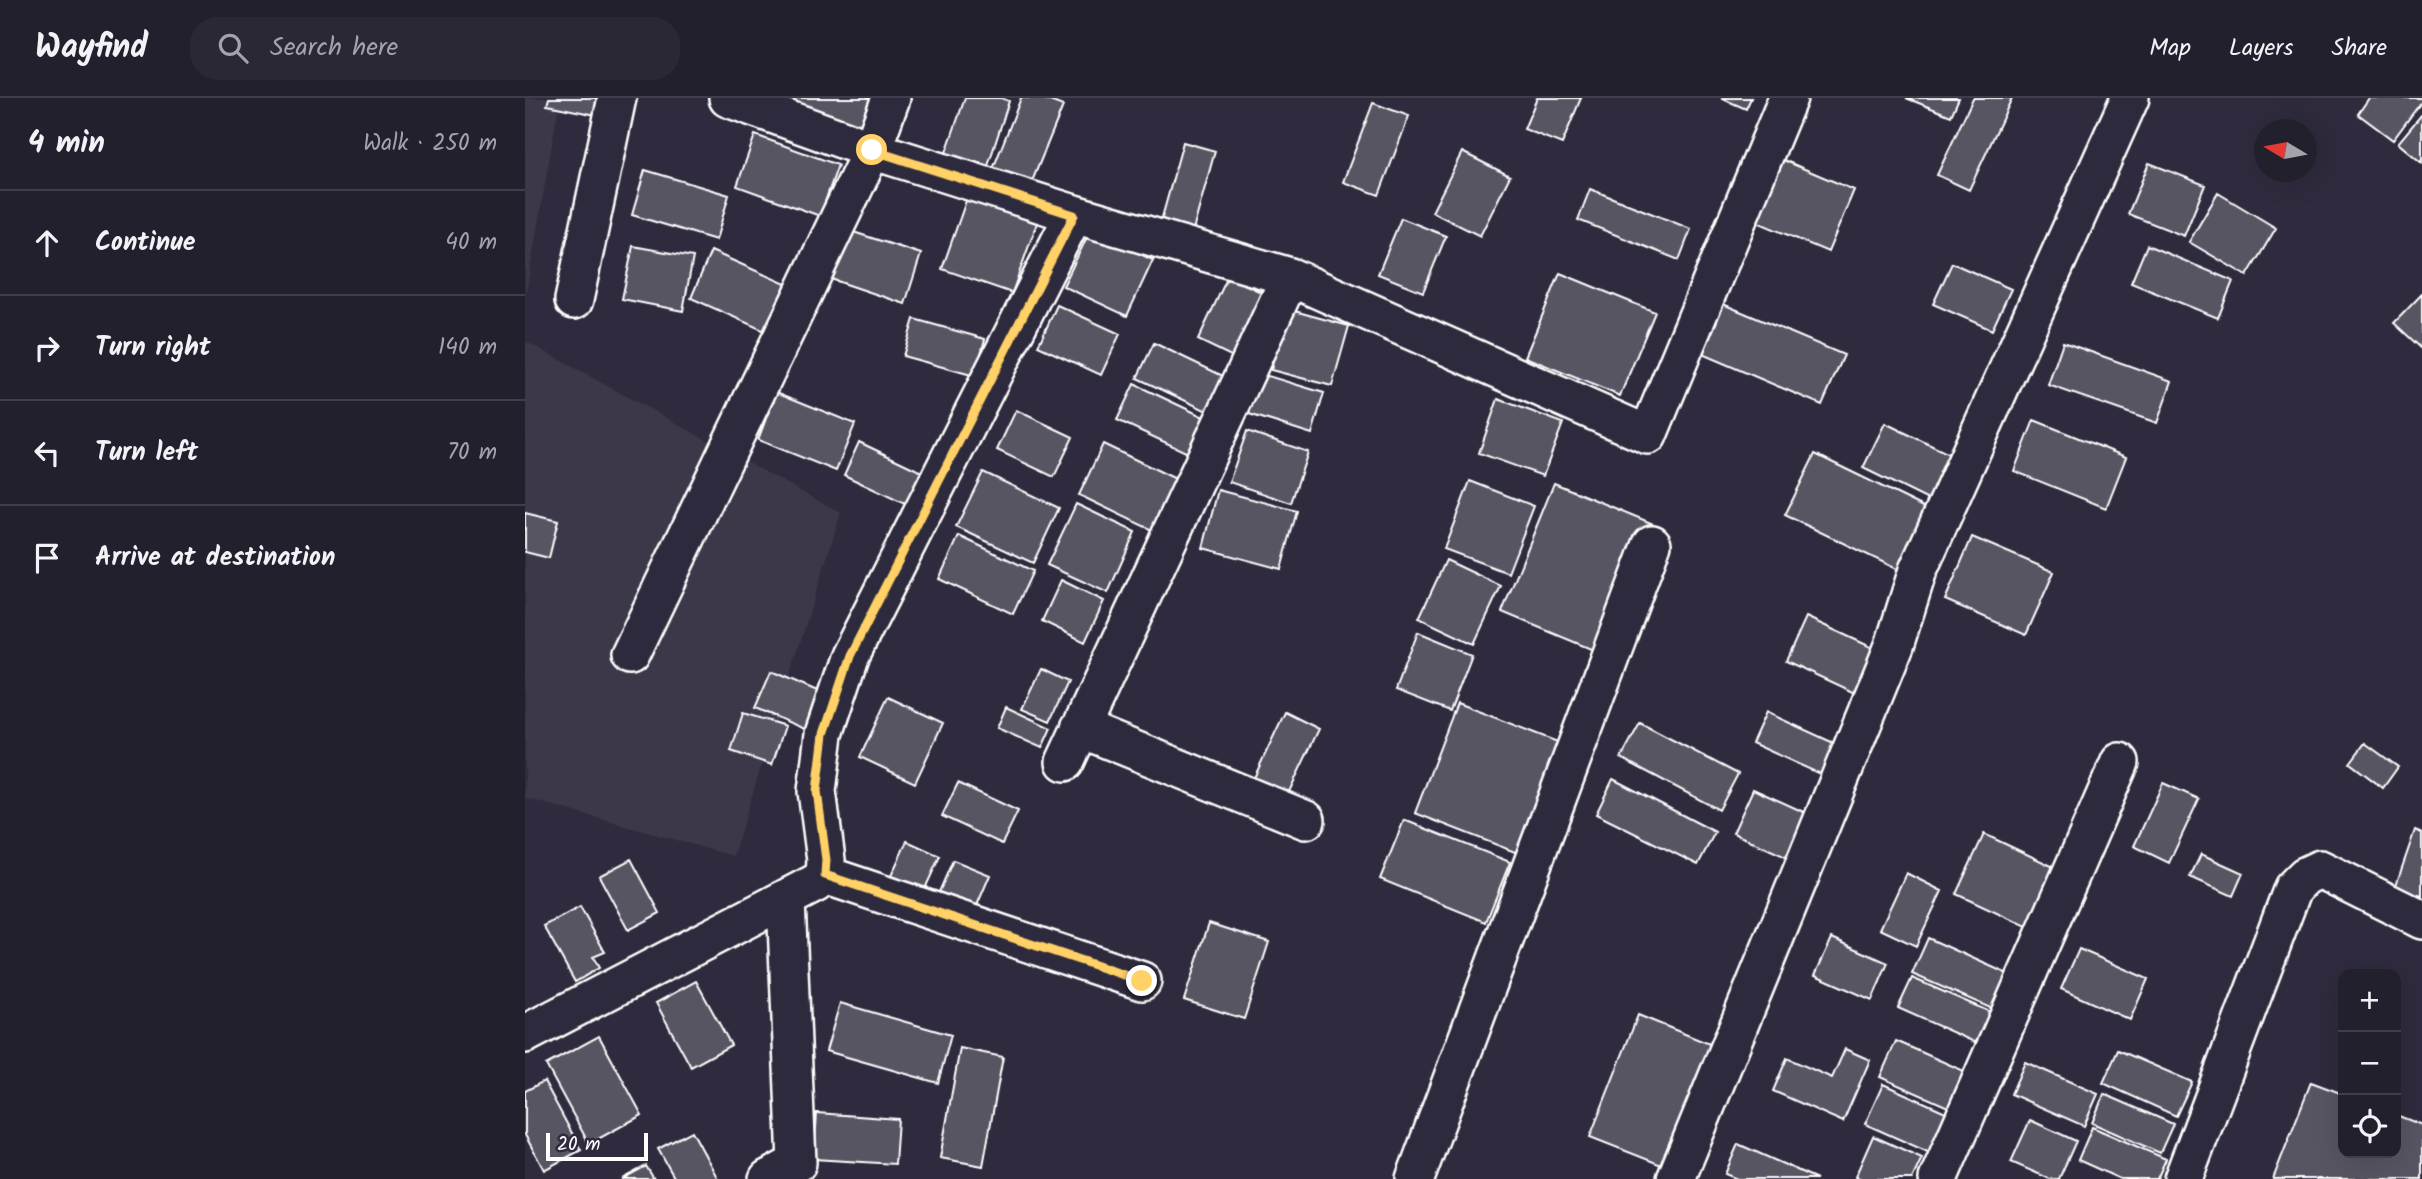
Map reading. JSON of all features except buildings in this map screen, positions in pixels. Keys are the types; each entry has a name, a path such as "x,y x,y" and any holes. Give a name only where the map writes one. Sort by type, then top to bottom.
{"street":[{"path":"574,300 617,98"},
{"path":"728,98 872,150 1074,215 1290,277 1648,435 1788,98"},
{"path":"630,655 872,150 891,98"},
{"path":"1676,1179 1894,646 1918,570 2130,98"},
{"path":"525,1034 786,899 825,875 826,860 817,791 824,734 850,656 1074,215"},
{"path":"1065,762 1290,277"},
{"path":"1415,1179 1652,544"},
{"path":"1080,728 1306,820"},
{"path":"1938,1179 2120,762"},
{"path":"2183,1179 2293,888 2305,876 2320,869 2422,920"},
{"path":"825,875 1142,981"},
{"path":"768,1179 797,1163 786,899"}],"shaded area":[{"path":"525,98 560,98 525,299"},
{"path":"525,341 841,513 733,856 525,798"}],"route":[{"path":"872,150 1074,215 850,656 824,734 817,791 826,860 825,875 1142,981"}]}
